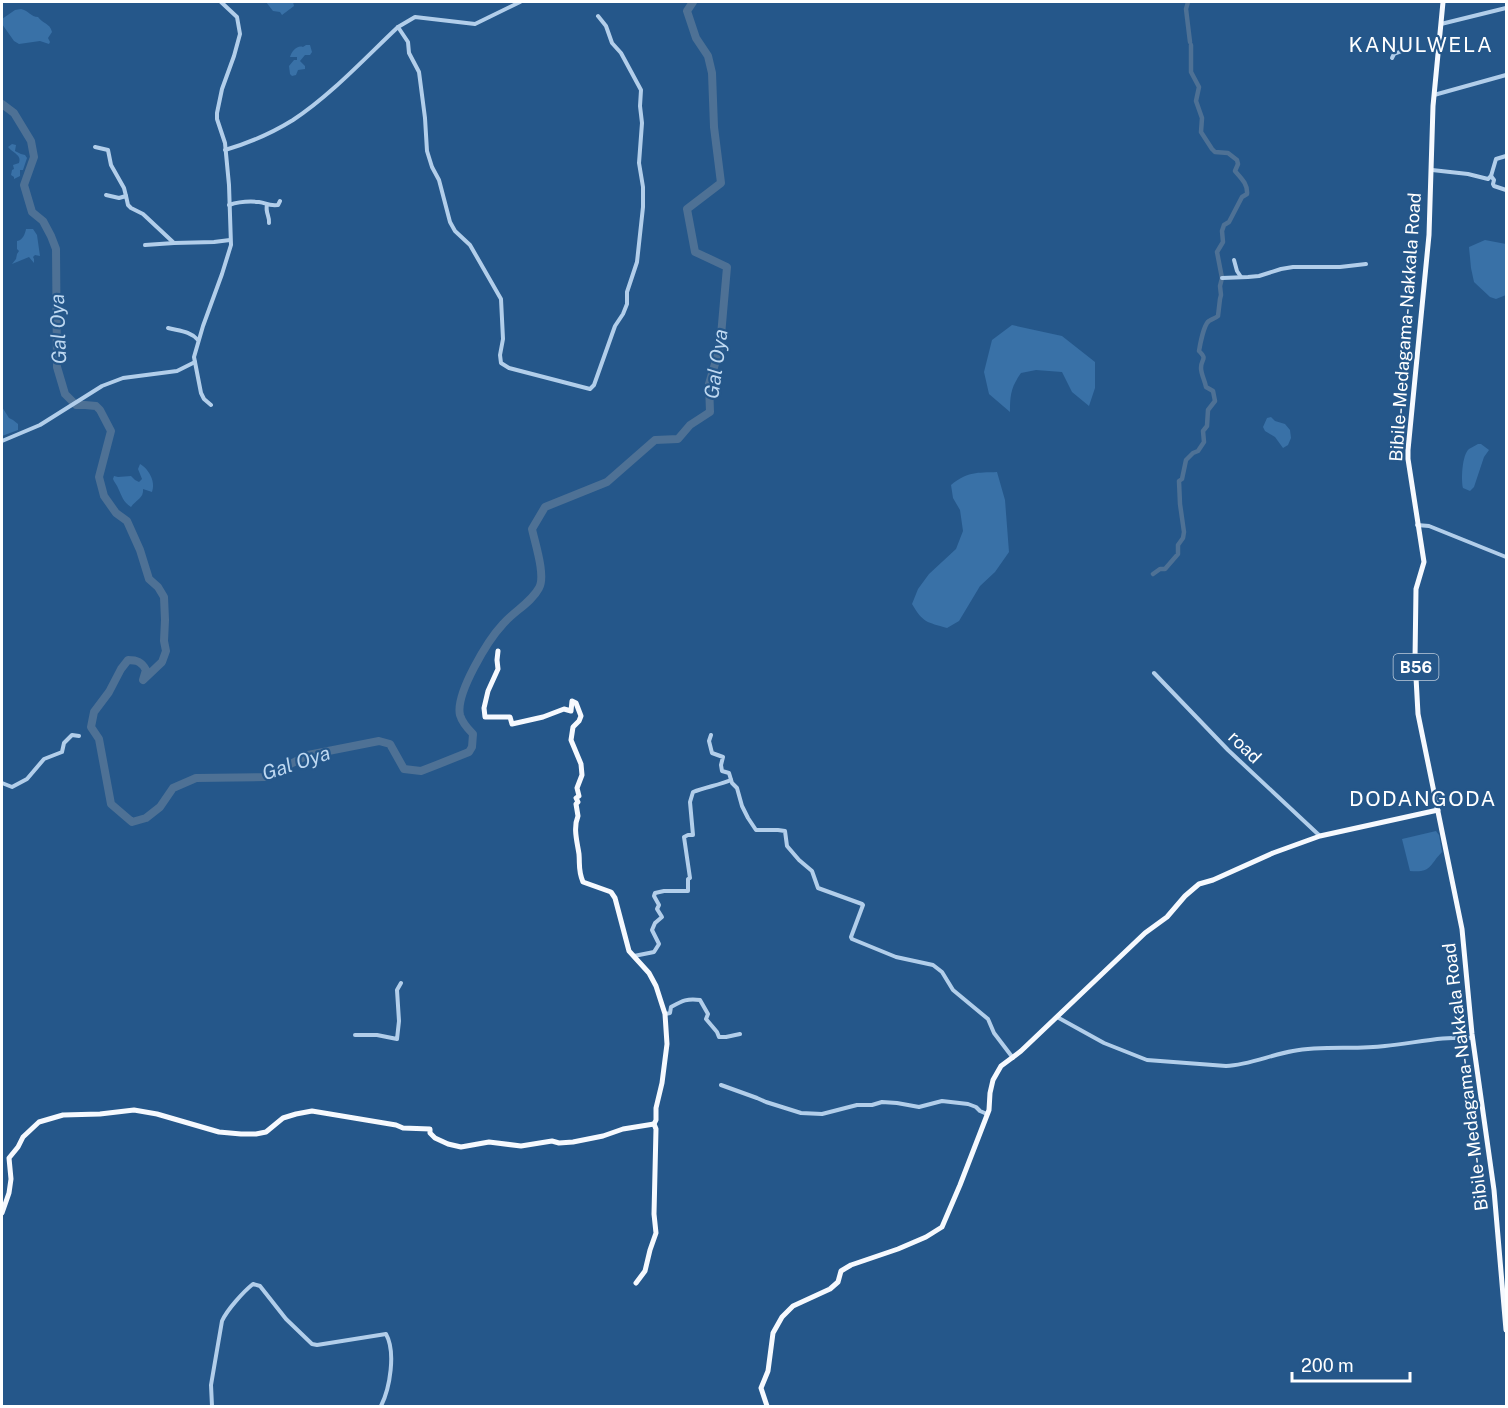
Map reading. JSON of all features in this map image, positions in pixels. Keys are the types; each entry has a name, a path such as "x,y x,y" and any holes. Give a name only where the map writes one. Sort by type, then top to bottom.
{"main road":[{"name":"Bibile-Medagama-Nakkala Road","path":"1443,2 1434,94 1429,235 1408,450 1424,562 1416,589 1415,659 1418,714 1462,929 1473,1038 1494,1190 1506,1330"},
{"path":"498,651 498,669 488,691 484,708 485,717 510,717 512,724 543,717 564,709 571,711 572,701 576,703 581,716 579,722 573,727 571,740 581,764 582,775 577,788 579,796 576,798 578,802 576,804 578,816 575,822 579,856 578,871 583,882 611,892 615,898 629,951 650,974 665,1014 668,1044 654,1124 656,1129 654,1214 656,1233 645,1271 636,1283"},
{"path":"767,1407 761,1388 768,1371 773,1333 782,1317 793,1306 830,1289 838,1282 841,1271 851,1265 898,1249 942,1227 990,1110 993,1080 1001,1066 1057,1017 1145,933 1167,917 1194,887 1273,853 1320,836 1438,810"},
{"path":"2,1214 11,1179 9,1158 23,1137 39,1122 63,1115 134,1110 157,1114 219,1132 256,1134 266,1132 283,1118 312,1111 396,1125 402,1128 430,1128 430,1133 435,1138 461,1147 489,1142 521,1146 552,1141 566,1143 654,1124"}],"street":[{"path":"211,405 201,393 194,357 231,246 228,166 225,143 218,119 218,108 240,28 237,17 221,2"},
{"path":"225,150 249,143 293,119 327,93 398,27 415,17 475,24 520,2"},
{"path":"1441,24 1506,8"},
{"path":"398,27 408,42 410,53 419,72 427,151 439,180 450,222 455,231 470,245 501,299 503,339 501,363 509,368 590,389 594,385 615,326 627,304 627,292 637,262 643,207 643,187 639,163 642,123 641,90 621,53 612,43 606,26 598,16"},
{"path":"1392,58 1394,54 1402,51"},
{"path":"1434,94 1506,75"},
{"path":"95,147 108,150 111,165 124,189 128,205 143,214 174,243"},
{"path":"1432,170 1488,179 1496,159 1506,156"},
{"path":"1491,176 1494,186 1506,190"},
{"path":"106,195 119,198 126,196"},
{"path":"229,206 255,202 278,205 280,201"},
{"path":"267,205 269,223"},
{"path":"145,246 230,240"},
{"path":"1234,260 1241,278"},
{"path":"1222,278 1259,276 1293,267 1340,267 1366,264"},
{"path":"168,328 188,333 198,341"},
{"path":"2,441 40,425 102,386 123,378 175,372 195,362"},
{"path":"1417,525 1429,526 1506,557"},
{"name":"road","path":"1154,674 1228,750 1320,836"},
{"path":"2,783 12,787 27,779 44,759 62,752 64,743 72,735 79,736"},
{"path":"711,735 709,741 712,753 723,757 722,771 729,773 742,806 756,830 785,831 788,846 798,860 812,871 818,888 863,905 852,939 896,957 933,966 942,972 953,990 988,1019 994,1033 1012,1058"},
{"path":"633,956 654,952 659,944 651,930 662,917 657,909 659,905 654,896 655,893 688,891 688,879 690,878 684,837 693,835 690,802 693,792 731,780"},
{"path":"355,1035 377,1035 397,1039 398,990 401,982"},
{"path":"665,1014 670,1014 671,1008 680,1002 690,998 700,1000 708,1014 706,1019 719,1036 740,1034"},
{"path":"1057,1017 1104,1043 1148,1060 1226,1066 1238,1066 1276,1054 1318,1047 1385,1047 1426,1040 1473,1038"},
{"path":"721,1085 801,1113 822,1114 857,1105 882,1102 919,1107 948,1101 968,1104 988,1114"},
{"path":"212,1407 212,1385 222,1321 253,1284 260,1286 285,1319 312,1344 386,1334 389,1339 390,1377 381,1407"}],"shaded area":[{"path":"266,2 293,2 294,6 282,15 280,12 273,11"},
{"path":"21,9 38,17 50,27 52,32 48,38 49,44 40,41 19,44 14,41 2,24 2,19 15,10"},
{"path":"310,45 312,52 300,61 305,69 298,70 296,75 292,76 289,66 297,60 297,57 290,57 297,48"},
{"path":"12,144 16,145 15,151 27,158 23,170 20,170 20,176 14,179 11,175 13,165 19,163 20,160 8,147"},
{"path":"26,229 33,229 37,235 40,256 33,257 34,263 29,257 12,264 19,251 17,241 22,238"},
{"path":"1485,240 1506,244 1506,295 1496,299 1490,297 1474,282 1471,268 1469,247"},
{"path":"1012,325 1062,336 1095,362 1095,388 1089,406 1072,392 1062,372 1036,370 1021,373 1012,391 1010,412 989,394 984,372 992,340"},
{"path":"2,407 9,418 18,424 18,430 2,436"},
{"path":"1271,417 1285,424 1290,430 1291,438 1288,445 1283,448 1263,427 1267,418"},
{"path":"1478,444 1489,450 1484,457 1474,487 1470,491 1463,488 1463,462 1469,449"},
{"path":"140,464 151,476 153,488 152,492 143,489 141,497 131,507 124,501 113,479 114,476 131,476 139,482 142,479 138,469"},
{"path":"997,472 1005,500 1009,552 995,572 980,586 959,621 947,628 930,623 919,615 912,604 918,589 929,574 956,549 963,531 960,510 953,498 951,485 968,475"},
{"path":"1436,831 1442,852 1426,869 1410,871 1402,839"}],"waterway":[{"name":"Gal Oya","path":"2,104 14,113 31,141 34,157 24,185 32,212 43,221 56,249 57,367 65,394 76,405 96,406 111,431 99,477 104,496 116,513 127,521 140,550 149,579 164,597 166,651 162,662 143,680 146,670 144,667 139,662 128,660 94,712 91,727 99,739 111,804 132,822 146,818 160,807 173,788 196,778 265,777 308,755 379,741 390,744 404,769 421,771 469,752 472,747 473,734 460,715 462,694 481,654 507,619 532,598 539,588 541,568 532,529 545,507 607,482 655,440 678,439 690,425 710,412 709,384 720,347 727,267 695,252 687,209 721,183 714,127 712,73 708,56 696,38 687,11 693,2"},
{"path":"1188,2 1186,9 1190,42"},
{"path":"1153,574 1160,569 1165,569 1178,554 1178,545 1183,538 1179,481 1182,479 1186,460 1198,451 1204,442 1203,431 1207,426 1208,410 1215,401 1213,391 1206,387 1201,370 1204,358 1199,351 1207,323 1218,316 1222,278 1217,252 1223,242 1224,225 1229,222 1242,197 1247,194 1245,184 1235,171 1237,160 1228,153 1215,152 1201,132 1202,118 1196,101 1199,87 1191,72 1191,45"}],"district":[{"name":"KANULWELA","path":"1421,44"},
{"name":"DODANGODA","path":"1423,798"}]}
